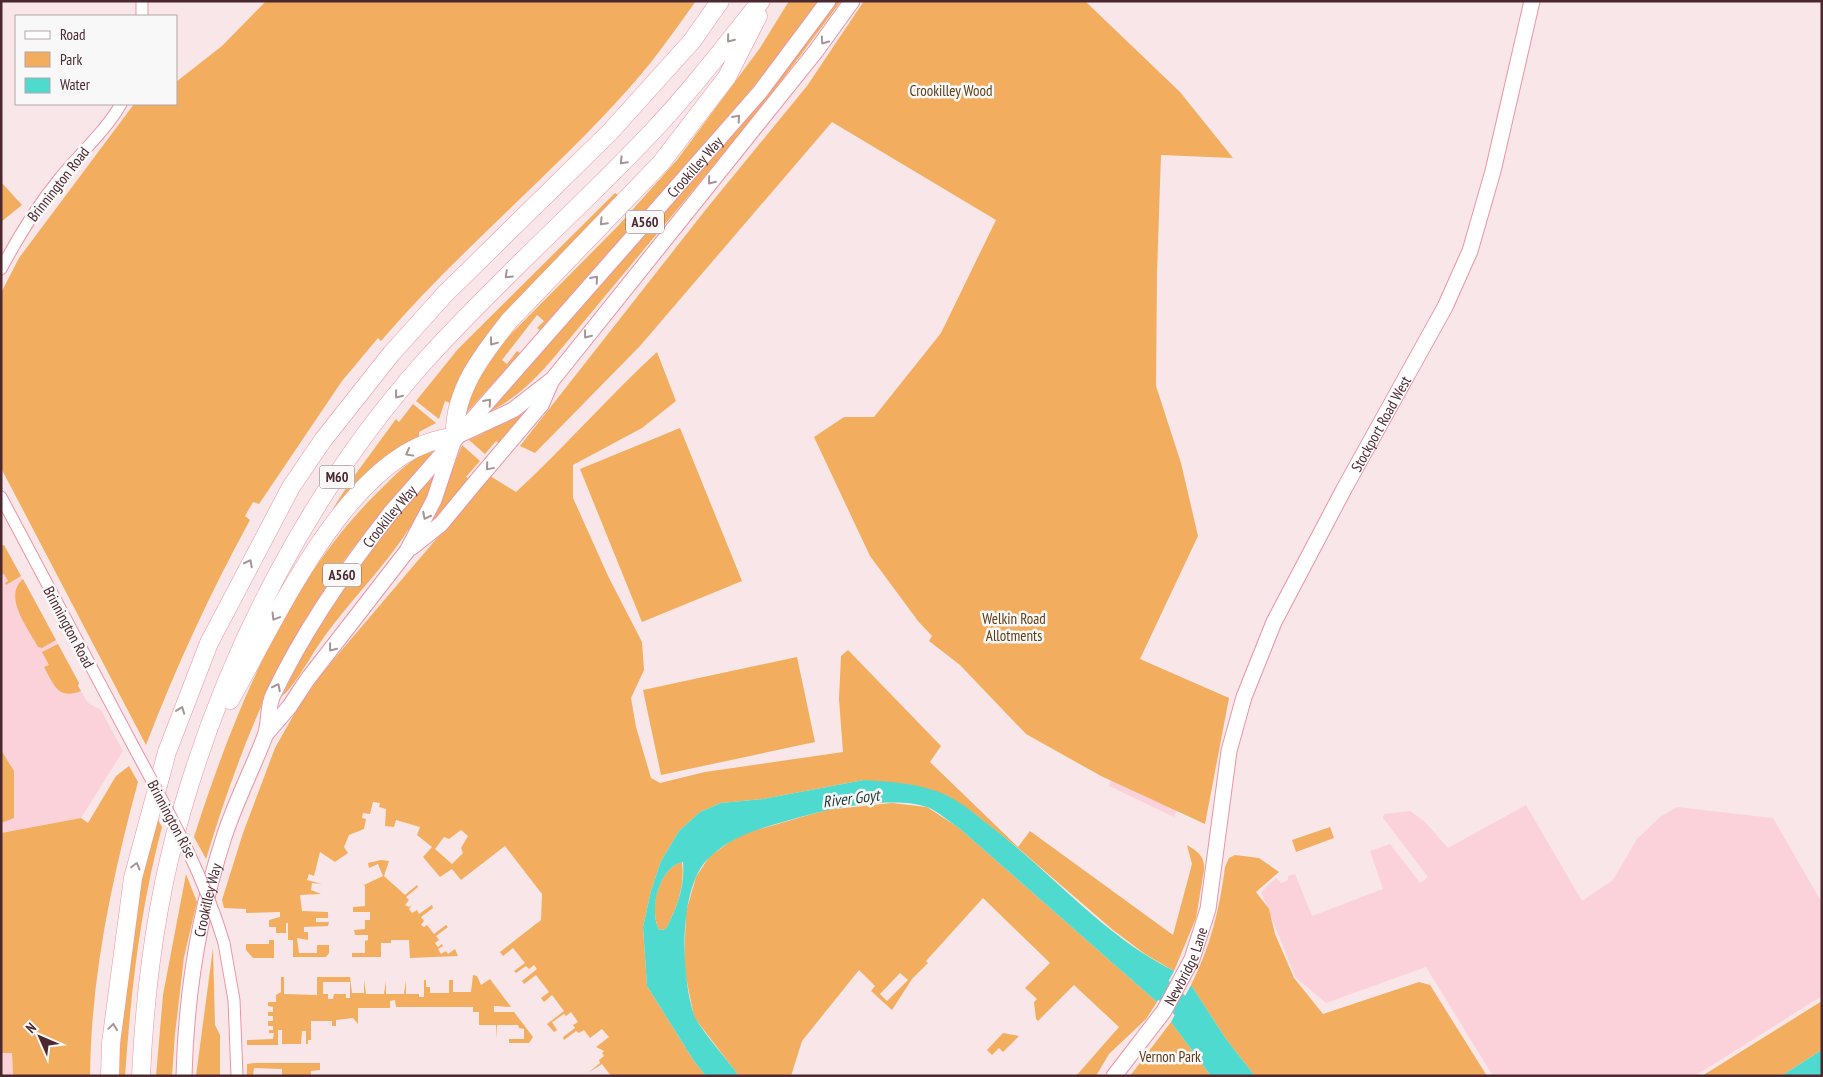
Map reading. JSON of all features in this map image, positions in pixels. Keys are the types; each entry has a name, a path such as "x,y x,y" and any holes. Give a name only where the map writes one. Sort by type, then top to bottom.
{"highway":[{"name":"M60","path":"110,1076 110,1043 133,878 166,752 209,643 291,487 323,440 391,354 445,294 610,132 692,40 720,1"},
{"name":"M60","path":"141,1076 144,1010 159,907 182,811 225,688 258,613 287,557 329,488 422,365 476,306 652,132 695,84 761,1"},
{"path":"455,437 454,420 461,397 475,366 509,321 661,163 685,133 727,77 765,1"},
{"name":"M60","path":"204,744 286,598 312,556 350,505 378,474 398,459 430,442 455,437"}],"main road":[{"name":"Crookilley Way","path":"184,1076 185,1042 193,970 213,875 224,836 266,734 271,698 325,600 392,511 455,437 760,92 828,1"},
{"name":"Crookilley Way","path":"266,734 290,706 307,680 407,551 434,500 455,437 513,410 553,379 816,51 852,1"},
{"name":"Stockport Road West","path":"1216,839 1229,751 1244,697 1274,622 1344,488 1445,307 1470,251 1493,172 1532,1"},
{"name":"Crookilley Way","path":"407,551 441,524 541,405 553,379"},
{"name":"Newbridge Lane","path":"1114,1076 1154,1025 1185,974 1208,909 1216,839"}],"street":[{"path":"142,1 142,15"},
{"name":"Brinnington Road","path":"1,269 18,238 59,179 113,118 120,105"},
{"name":"Brinnington Road","path":"1,497 138,755"},
{"name":"Brinnington Rise","path":"138,755 203,881 224,943 234,1000 237,1076"}],"shaded area":[{"path":"4,545 79,683 78,686 88,703 101,710 123,751 81,818 1,833 1,546"},
{"path":"1115,768 1189,784 1174,817 1109,786"},
{"path":"1526,805 1582,901 1613,880 1637,839 1660,817 1677,807 1773,818 1822,903 1822,996 1695,1076 1493,1076 1426,967 1326,1003 1296,978 1261,892 1276,878 1281,883 1288,880 1288,876 1295,874 1312,916 1383,889 1370,851 1390,844 1420,883 1428,877 1383,818 1384,814 1410,811 1424,821 1448,848"},
{"path":"1,1053 12,1053 13,1076 1,1076"}],"green space":[{"path":"266,1 696,1 665,44 601,119 442,275 381,341 378,338 342,381 259,504 253,502 245,516 250,520 194,631 146,745 1,468 1,293 19,258 133,105 178,105 178,80 222,46"},
{"path":"789,1 818,1 774,62 734,110 540,330 537,328 544,321 537,315 502,360 507,364 517,351 520,353 460,420 477,378 500,345 618,226 677,160 760,48"},
{"path":"837,1 841,1 755,116 556,355 523,389 505,403 484,414 786,70"},
{"path":"864,1 1085,1 1180,92 1233,158 1161,155 1156,386 1181,463 1198,536 1140,659 1229,698 1205,824 1101,776 1026,734 960,665 929,641 932,636 918,621 870,556 814,437 844,417 874,417 941,333 996,220 832,122 640,346 535,453 520,446 707,208 807,86"},
{"path":"1,182 22,205 1,222"},
{"path":"615,193 618,195 497,322 479,346 450,403 445,401 439,419 416,401 458,349"},
{"path":"657,352 676,401 642,428 573,465 573,498 609,578 642,642 644,670 631,698 636,727 651,778 660,783 705,772 843,752 839,699 841,656 848,650 941,746 930,762 1018,847 1030,831 1173,935 1192,864 1187,845 1197,852 1202,858 1204,870 1196,918 1174,971 1145,954 1113,930 1018,848 976,815 946,795 864,780 763,799 721,803 700,812 679,831 661,861 651,891 643,927 647,986 694,1061 706,1076 611,1076 602,1064 588,1073 600,1063 599,1060 604,1056 602,1053 604,1051 596,1047 609,1037 602,1029 590,1038 584,1030 579,1033 576,1031 564,1040 563,1037 575,1028 573,1025 578,1022 571,1012 552,1022 557,1030 554,1032 547,1024 564,1011 552,995 544,1002 541,998 549,992 536,975 524,984 522,981 537,969 534,965 529,969 526,966 516,973 514,971 525,963 513,948 503,956 500,952 541,920 542,894 505,846 461,880 452,869 440,877 423,857 432,847 417,835 420,827 396,820 394,827 385,826 386,809 379,807 380,803 373,802 370,814 363,813 362,818 366,819 364,829 349,835 344,847 348,853 335,862 320,852 314,876 309,874 307,880 322,884 312,883 311,890 321,894 300,895 302,911 328,912 328,918 316,918 316,922 329,922 328,926 304,927 304,932 308,932 308,940 297,938 299,953 317,953 317,945 329,945 329,953 326,957 293,957 293,940 288,940 288,923 286,923 286,933 276,933 276,927 269,927 269,920 280,917 280,912 246,913 246,909 224,908 222,900 243,833 275,748 297,709 323,672 490,476 516,492","holes":["461,830 468,836 461,848 463,853 452,864 435,849 444,837 449,839"]},
{"path":"413,404 436,423 419,432 419,437 394,451 372,468 332,510 396,419 399,422"},
{"path":"521,413 522,416 499,443 496,441 485,454 469,440 484,433 482,430"},
{"path":"680,428 742,581 642,622 580,469"},
{"path":"439,445 350,552 304,621 255,720 229,789 206,859 194,837 209,792 245,699 289,610 315,568 345,528 398,472 420,455"},
{"path":"462,445 480,461 466,477 469,479 434,520 432,518 451,466 454,466"},
{"path":"435,472 416,518 402,539 337,620 292,686 282,696 314,631 386,528"},
{"path":"4,545 21,576 6,585 5,583 8,581 4,574 1,575 1,546"},
{"path":"23,579 56,640 42,648 38,647 16,604 17,586"},
{"path":"58,644 79,683 78,686 81,691 67,694 62,692 54,685 44,667 49,665 42,652"},
{"path":"797,657 815,742 661,775 643,690"},
{"path":"1,750 14,771 14,818 1,823"},
{"path":"129,766 138,782 120,854 105,927 94,1001 90,1076 13,1076 12,1053 1,1053 1,833 81,818 88,823 116,776"},
{"path":"892,803 927,807 959,828 1157,1002 1146,1019 1109,1054 1096,1076 1076,1076 1119,1027 1074,985 1038,1021 1036,1019 1034,1002 1037,999 1025,988 1050,963 983,898 926,961 928,963 912,979 892,1010 871,991 875,986 859,970 802,1041 791,1076 739,1076 694,1017 684,967 686,912 696,877 709,857 739,835 826,810","holes":["900,973 908,980 887,1001 880,994"]},
{"path":"156,816 162,827 142,919 130,1013 125,1076 117,1076 135,907"},
{"path":"1330,827 1334,838 1296,852 1292,840"},
{"path":"1235,855 1259,858 1279,872 1256,892 1269,909 1275,934 1294,978 1323,1014 1419,982 1430,985 1487,1076 1255,1076 1226,1039 1191,985 1204,957 1213,928 1225,867 1229,858"},
{"path":"381,860 389,861 384,876 405,895 417,885 418,887 406,897 409,900 405,905 409,907 412,905 409,909 412,913 417,910 419,914 432,905 433,908 421,917 424,921 421,925 424,927 427,925 434,934 446,925 448,927 436,936 439,940 435,943 438,947 442,944 443,946 438,949 441,954 446,951 448,954 455,949 458,956 410,958 409,940 391,940 391,943 381,943 381,957 352,957 352,953 365,953 365,941 368,940 368,935 355,935 354,930 365,929 365,920 370,920 370,912 353,912 353,907 365,906 365,886 360,882 364,885 383,876 378,864 369,868 368,863"},
{"path":"682,862 682,880 677,905 666,929 659,930 655,912 658,891 667,873 674,866"},
{"path":"186,874 197,902 184,957 172,1076 156,1076 163,995"},
{"path":"269,940 274,940 274,958 253,958 246,950 246,944 269,944"},
{"path":"213,948 215,1025 220,1035 220,1076 196,1076"},
{"path":"473,975 477,976 481,985 490,979 511,1007 494,1006 494,1012 514,1012 533,1037 529,1043 509,1043 509,1039 524,1039 524,1029 519,1028 518,1025 497,1025 497,1039 496,1025 479,1025 479,1012 473,1012 473,1007 396,1007 395,1000 390,1001 390,1008 358,1008 358,1024 353,1018 336,1020 336,1026 332,1026 332,1021 311,1021 311,1040 308,1040 308,1044 306,1044 306,1031 302,1031 301,1044 282,1044 282,1030 278,1030 278,1045 247,1045 247,1040 273,1039 274,1033 269,1033 269,1030 273,1030 273,1026 268,1026 268,1021 273,1021 273,1016 268,1016 268,1012 273,1012 273,1007 268,1006 268,1002 276,1002 276,995 281,992 281,977 284,977 284,994 317,995 317,977 350,977 352,993 364,993 364,980 366,994 384,994 386,981 386,994 404,994 406,980 406,994 419,994 419,997 424,997 424,980 426,980 426,987 430,987 430,993 449,993 449,980 453,980 453,992 471,992","holes":["323,982 350,982 350,998 346,998 346,994 334,994 333,999 328,999 328,994 323,994"]},
{"path":"1822,1001 1822,1050 1781,1076 1702,1076"},
{"name":"Vernon Park","path":"1171,1022 1211,1076 1130,1076"},
{"path":"1003,1033 1019,1036 1003,1052 999,1048 992,1055 987,1050"},
{"path":"320,1063 320,1070 311,1071 311,1076 282,1076 282,1069 254,1068 253,1076 247,1076 247,1064"}],"water":[{"path":"864,780 895,782 926,788 946,795 967,807 998,832 1126,942 1174,971 1157,1002 959,828 939,814 927,807 914,804 883,803 848,806 766,827 743,835 721,848 700,869 692,887 687,909 685,932 686,978 697,1021 739,1076 706,1076 694,1061 647,986 643,927 651,891 661,861 679,831 700,812 721,803 763,799","holes":["683,862 683,880 674,913 666,929 659,930 655,912 658,891 662,881 667,872"]},
{"path":"1191,985 1226,1039 1255,1076 1211,1076 1171,1022"},
{"path":"1822,1050 1822,1076 1781,1076"}],"waterway":[{"name":"River Goyt","path":"1143,972 1180,1005 1199,1028"}],"park label":[{"name":"Crookilley Wood","path":"951,90"},
{"name":"Welkin Road Allotments","path":"1014,626"}]}
